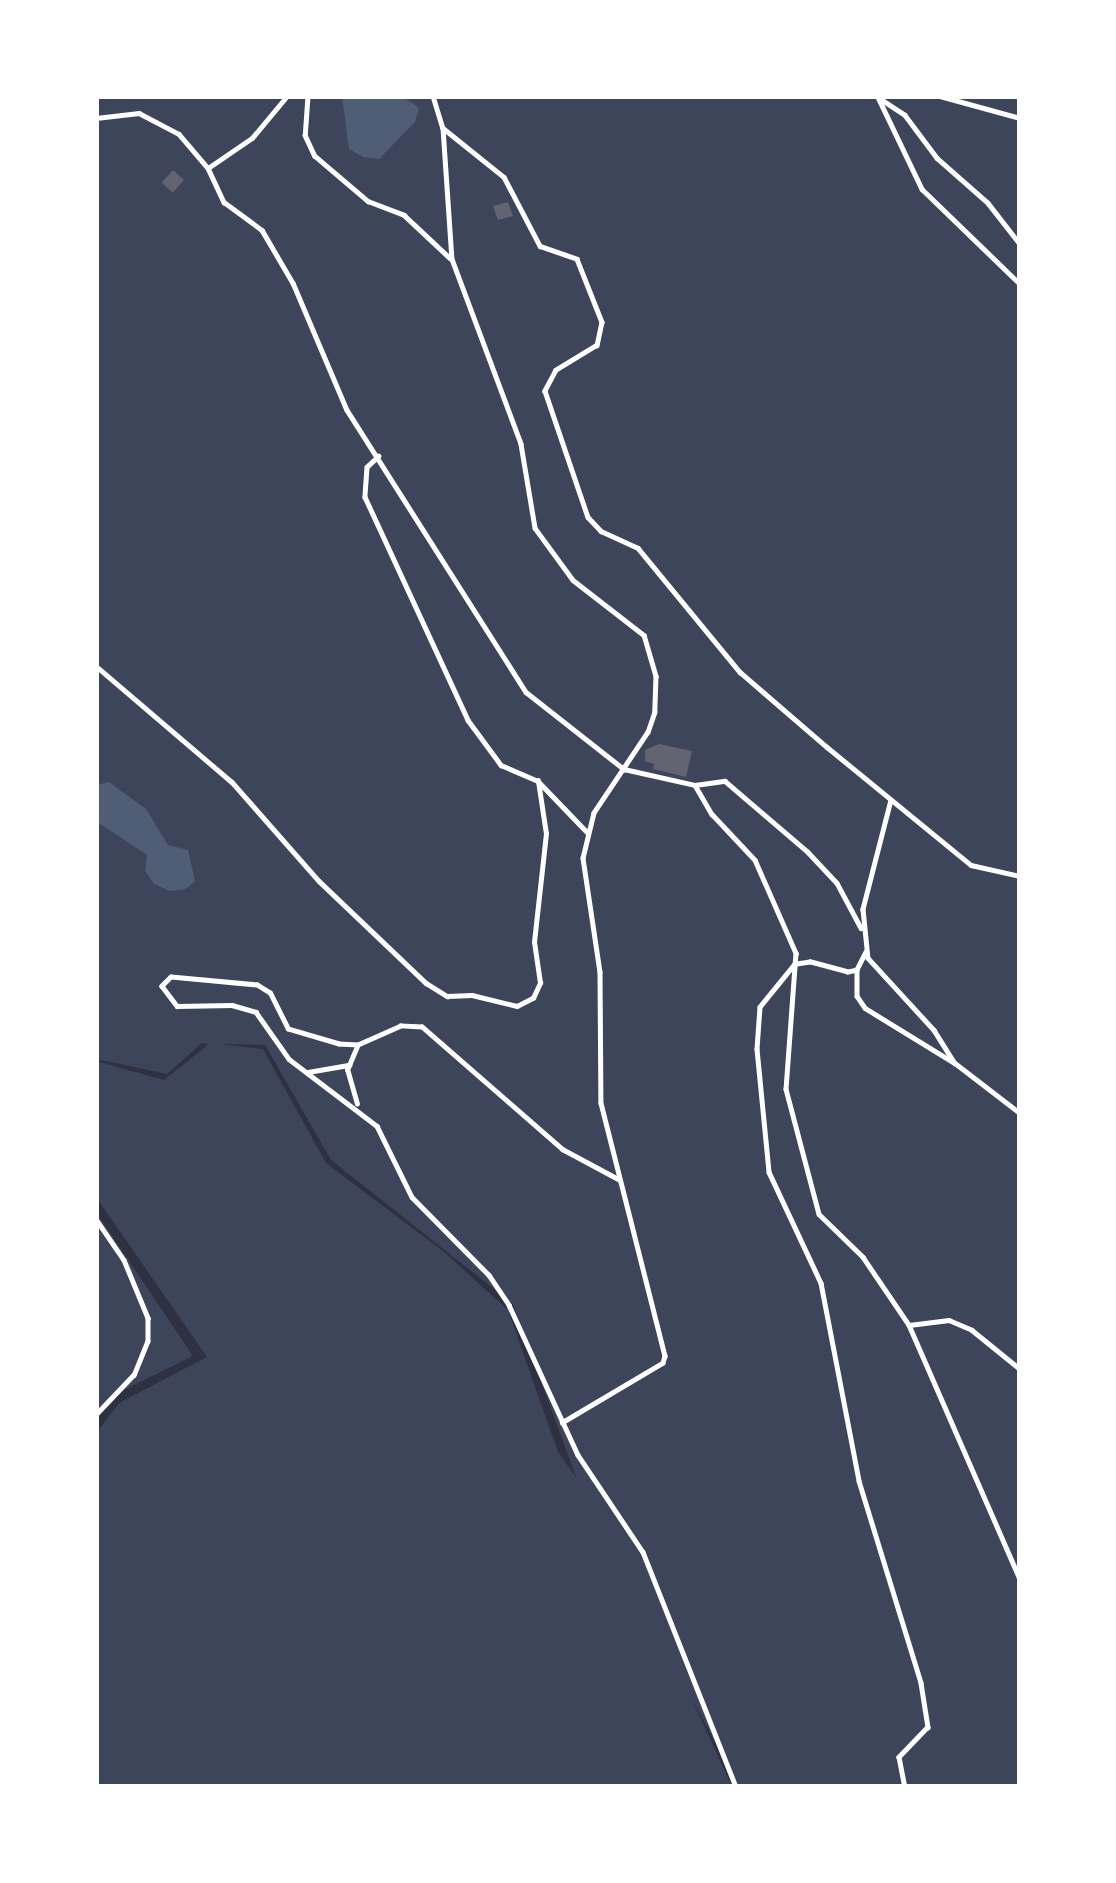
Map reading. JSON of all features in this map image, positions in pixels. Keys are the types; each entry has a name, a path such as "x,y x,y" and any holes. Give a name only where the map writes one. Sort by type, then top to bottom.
{"lane":[{"path":"208,168 252,138 287,96"},
{"path":"308,96 305,135 315,156 368,201 404,215 452,260"},
{"path":"433,96 443,128 452,260 521,445 535,528 573,580 624,615 644,635 653,655 655,712 587,832 583,858 600,972 601,1103 665,1356 663,1363 562,1423"},
{"path":"877,96 905,116 937,158 988,203 1020,244"},
{"path":"877,96 922,189 1020,284"},
{"path":"940,96 1020,118"},
{"path":"96,118 122,112 155,119 179,134 208,168 224,202 262,230 292,283 347,410 526,692 624,769 695,785 724,781 808,852 837,883 862,929 877,974 934,1030 955,1063"},
{"path":"443,128 504,177 540,247 577,259 602,322 597,345 556,370 544,392 588,517 601,531 638,548 740,672 891,800 971,866 1020,876"},
{"path":"379,456 367,467 365,497 449,682 501,765 538,781 587,832"},
{"path":"96,666 232,782 320,880 426,983 447,996 472,995 518,1006 533,998 540,983 535,943 546,834 538,781"},
{"path":"695,785 712,814 755,860 796,952 786,1089 819,1214 862,1257 909,1324 1020,1579"},
{"path":"862,929 891,800"},
{"path":"866,952 857,970 857,996 865,1008 955,1063 1020,1113"},
{"path":"795,964 857,970"},
{"path":"795,964 757,1017 769,1172 821,1283 859,1481 920,1683 928,1726 898,1757 905,1787"},
{"path":"620,1180 563,1150 422,1027 400,1026 358,1045 288,1030 270,993 257,985 166,980 164,994 177,1006 245,1006 256,1012 278,1049 360,1108 377,1126 412,1197 489,1275 509,1305 562,1423 644,1552 736,1787"},
{"path":"358,1045 349,1065 348,1083 360,1108"},
{"path":"307,1072 349,1065"},
{"path":"96,1219 124,1260 148,1318 148,1341 134,1375 96,1415"},
{"path":"909,1324 949,1320 972,1330 1020,1369"}],"shaded area":[{"path":"96,96 1020,96 1020,1787 739,1787 692,1699 732,1787 96,1787 96,1433 119,1403 207,1357 96,1197 96,1061 164,1080 209,1044 202,1043 167,1074 96,1059","holes":["221,1044 265,1045 331,1160 513,1304 576,1477 558,1452 508,1310 443,1251 326,1163 263,1049"]},
{"path":"342,96 402,96 419,108 415,122 379,159 363,157 349,149"},
{"path":"109,782 146,809 168,845 188,850 195,881 186,889 170,891 154,884 145,871 147,855 96,821 96,785"},
{"path":"96,1212 193,1356 116,1394 96,1419"}],"building":[{"path":"173,170 184,180 173,193 162,183"},
{"path":"508,202 513,216 498,220 493,206"},
{"path":"659,744 692,751 686,777 653,769 654,764 645,761 645,750"}]}
